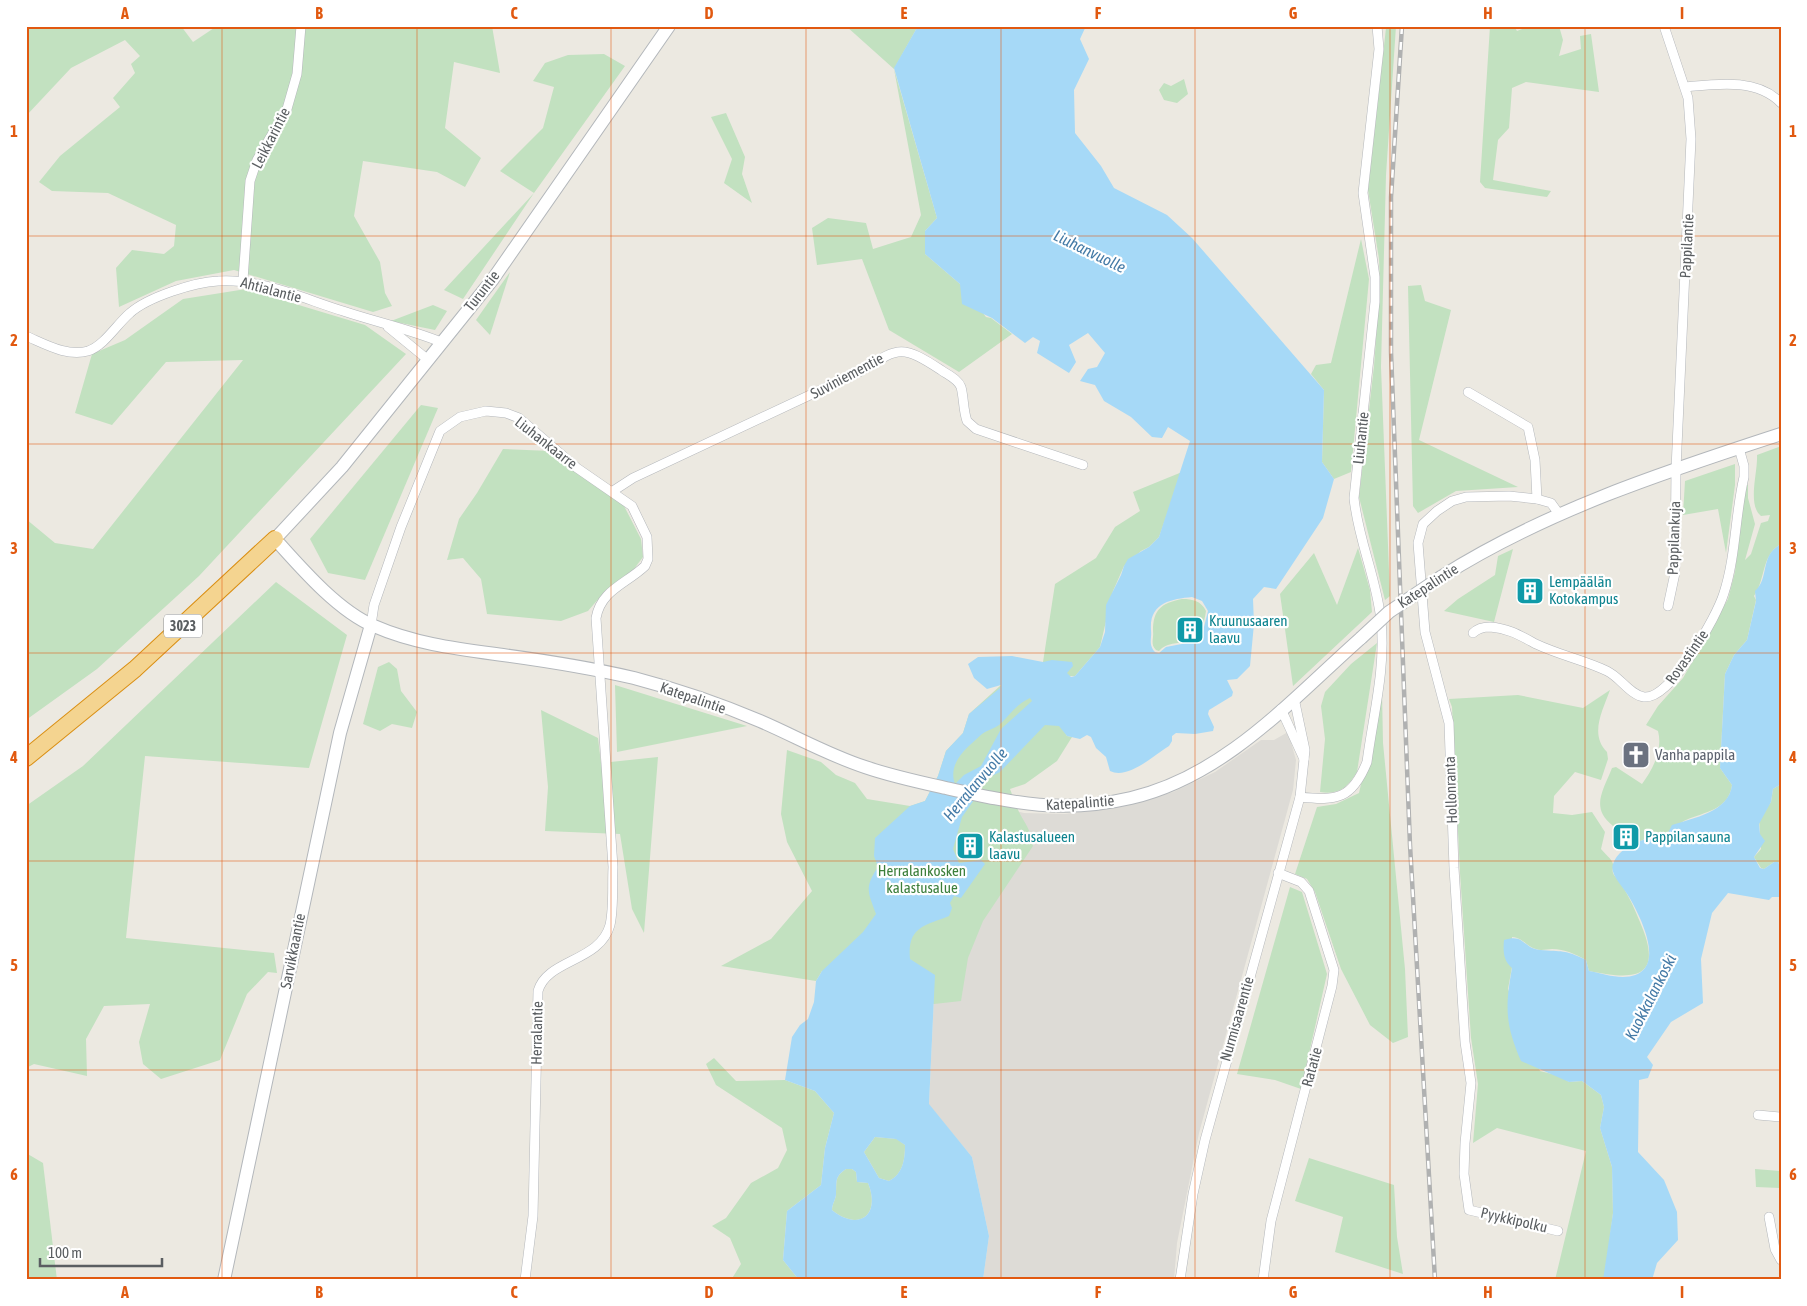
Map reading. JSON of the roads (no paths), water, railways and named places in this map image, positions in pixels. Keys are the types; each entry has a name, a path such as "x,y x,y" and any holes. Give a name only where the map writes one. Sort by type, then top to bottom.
{"highway":[{"name":"3023","path":"26,758 134,670 275,539"}],"street":[{"name":"Leikkarintie","path":"243,280 250,180 257,160 288,109 297,74 301,26"},
{"name":"Turuntie","path":"275,539 342,467 493,279 669,26"},
{"name":"Liuhantie","path":"1300,797 1337,798 1348,793 1360,778 1367,762 1381,661 1380,608 1356,520 1354,498 1375,302 1376,277 1363,193 1379,49 1377,26"},
{"name":"Pappilantie","path":"1664,26 1685,87 1690,109 1691,139 1676,469"},
{"path":"1685,87 1752,86 1770,93 1781,103"},
{"name":"Ahtialantie","path":"26,336 51,347 72,352 88,350 96,346 132,311 152,301 198,284 243,280 386,325 410,330 441,342"},
{"name":"Ahtialantie","path":"386,325 427,359"},
{"name":"Suviniementie","path":"613,491 634,478 859,372 892,352 904,350 924,359 957,381 961,387 967,421 976,429 1083,465"},
{"path":"1468,392 1528,426 1535,460 1537,498 1551,503 1559,514"},
{"name":"Liuhankaarre","path":"371,625 374,605 408,509 440,431 449,422 467,414 486,411 506,413 519,418 578,468 632,506 647,537 648,559 638,572 606,595 600,604 596,618 600,671"},
{"name":"Katepalintie","path":"275,539 306,574 371,625 412,640 600,671 675,691 758,721 865,767 905,779 998,800 1037,806 1064,807 1108,802 1149,793 1212,766 1236,750 1389,612 1477,554 1559,514 1676,469 1781,434"},
{"name":"Rovastintie","path":"1473,633 1479,628 1484,627 1507,630 1608,672 1636,694 1644,697 1655,696 1682,668 1714,616 1724,592 1744,471 1740,448"},
{"name":"Pappilankuja","path":"1668,606 1675,573 1676,469"},
{"name":"Hollonranta","path":"1469,1210 1464,1174 1471,1083 1465,1042 1454,868 1449,723 1425,632 1418,543 1423,524 1452,501 1485,495 1537,498"},
{"name":"Sarvikkaantie","path":"224,1280 340,733 371,625"},
{"name":"Herralantie","path":"525,1280 533,1216 538,991 546,976 592,950 603,939 609,926 612,906 613,867 600,671"},
{"name":"Nurmisaarentie","path":"1180,1280 1189,1213 1205,1140 1227,1052 1300,797 1305,761 1300,717 1294,698"},
{"path":"1281,709 1305,761"},
{"name":"Ratatie","path":"1263,1280 1272,1221 1326,1016 1334,970 1309,890 1301,882 1278,873"},
{"path":"1758,1115 1781,1117"},
{"name":"Pyykkipolku","path":"1469,1210 1558,1231"},
{"path":"1769,1217 1774,1250 1781,1260"}],"water":[{"path":"918,26 1086,26 1080,39 1089,59 1074,90 1075,133 1101,166 1114,188 1167,215 1192,238 1324,390 1322,462 1334,479 1323,518 1276,589 1264,587 1253,599 1254,624 1250,666 1237,679 1227,680 1233,692 1232,696 1209,710 1208,714 1214,727 1213,731 1195,734 1176,733 1172,736 1169,746 1141,765 1125,772 1117,773 1110,771 1106,757 1096,748 1091,737 1087,735 1080,739 1067,736 1059,726 1045,725 1000,772 990,777 977,790 974,800 962,817 953,849 959,863 981,860 985,864 961,898 954,896 950,903 952,908 949,916 919,929 914,934 911,940 910,959 935,975 929,1104 972,1157 989,1236 983,1280 799,1280 783,1260 787,1211 821,1185 825,1148 834,1113 815,1091 785,1080 792,1037 800,1025 808,1019 814,1002 816,981 822,971 863,932 876,914 869,895 869,885 878,867 874,856 875,838 910,806 925,801 938,776 946,751 963,733 969,714 1000,688 1001,685 987,689 974,678 968,664 978,657 1012,656 1043,662 1052,660 1072,662 1073,666 1067,673 1071,677 1075,676 1100,647 1105,632 1106,605 1128,559 1149,547 1159,537 1190,441 1168,427 1162,438 1152,437 1131,417 1104,401 1095,385 1080,381 1088,369 1097,367 1105,353 1088,333 1069,345 1076,362 1069,373 1037,353 1040,341 1033,337 1025,343 992,318 962,304 960,284 925,254 925,231 937,218 894,68","holes":["1192,597 1202,601 1208,611 1202,635 1192,642 1166,647 1159,653 1155,652 1151,641 1151,621 1158,608 1176,599","1030,698 1032,701 1001,729 981,766 964,775 955,784 954,769 960,756 982,734 999,725","875,1137 896,1139 905,1145 904,1161 900,1170 889,1181 879,1178 864,1152","846,1169 852,1169 856,1172 857,1182 868,1183 872,1204 865,1217 859,1220 851,1220 832,1210 836,1196 837,1180"]},
{"name":"Kuokkalankoski","path":"1781,544 1781,784 1773,789 1771,802 1759,824 1760,834 1765,841 1754,857 1760,868 1764,869 1774,862 1778,862 1781,868 1781,897 1772,897 1769,900 1728,893 1712,913 1701,959 1703,1003 1671,1022 1647,1057 1653,1065 1648,1078 1639,1080 1638,1152 1664,1180 1677,1212 1678,1240 1657,1263 1652,1280 1603,1280 1613,1213 1612,1167 1600,1128 1604,1107 1601,1095 1582,1081 1569,1082 1521,1061 1509,1026 1508,994 1512,968 1505,959 1504,940 1516,938 1534,949 1573,954 1586,960 1589,971 1610,976 1623,977 1637,974 1646,967 1649,957 1645,932 1627,893 1613,872 1613,864 1622,851 1629,846 1644,839 1668,833 1672,825 1717,808 1729,794 1732,785 1720,768 1725,674 1734,655 1747,640 1756,601 1755,591 1760,586 1770,555"}],"railway":[{"path":"1402,26 1391,197 1391,352 1410,845 1435,1280"}],"place":[{"name":"Lempäälän Kotokampus","path":"1530,591"},
{"name":"Kruunusaaren laavu","path":"1190,630"},
{"name":"Vanha pappila","path":"1636,755"},
{"name":"Pappilan sauna","path":"1626,837"},
{"name":"Kalastusalueen laavu","path":"970,846"}],"water label":[{"name":"Liuhanvuolle","path":"1090,251"},
{"name":"Herralanvuolle","path":"975,784"}],"park label":[{"name":"Herralankosken kalastusalue","path":"922,880"}]}
